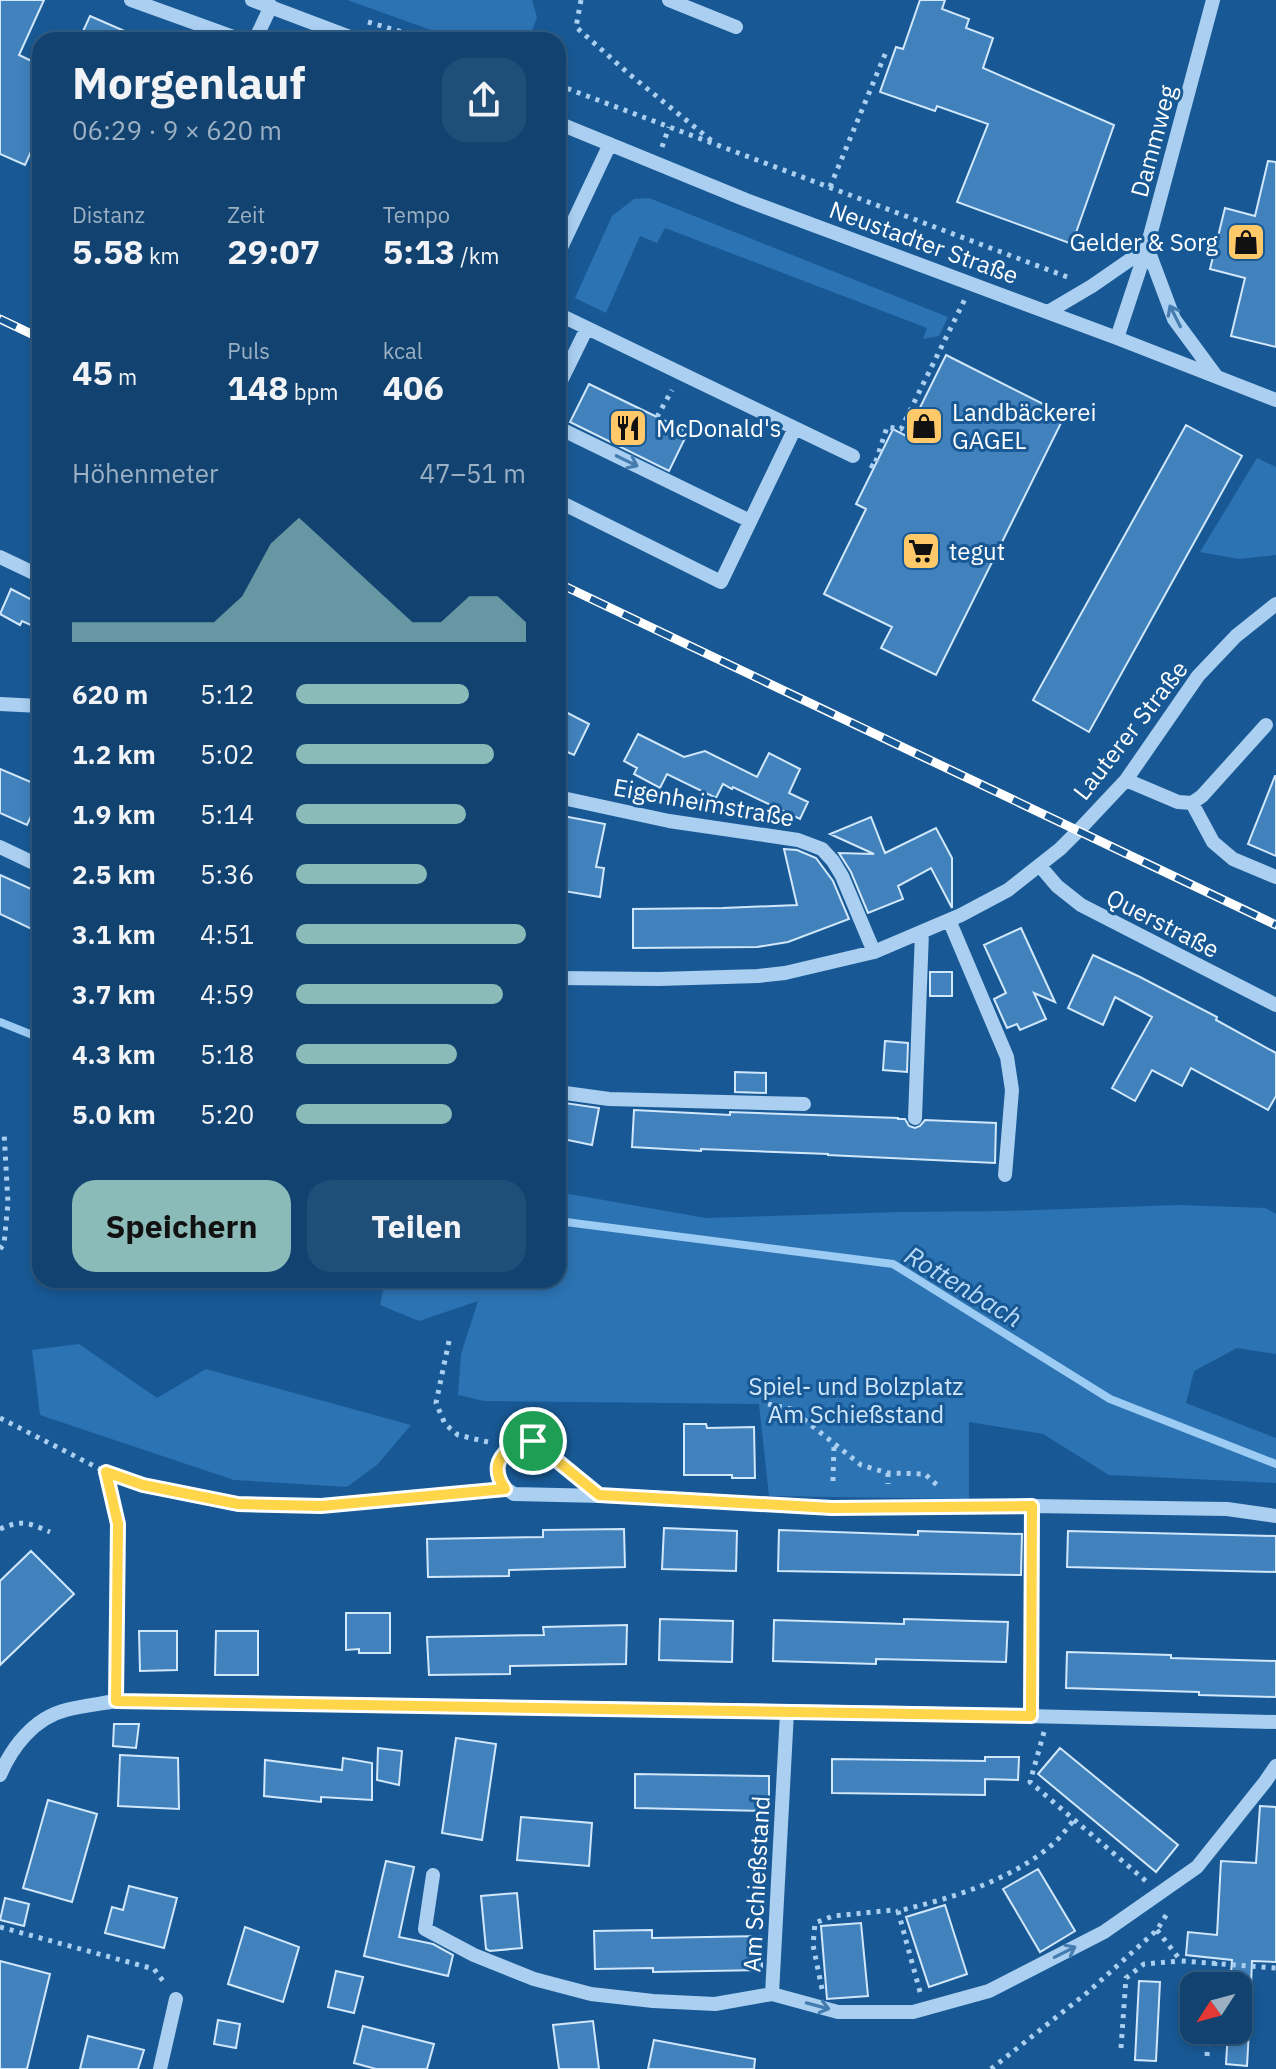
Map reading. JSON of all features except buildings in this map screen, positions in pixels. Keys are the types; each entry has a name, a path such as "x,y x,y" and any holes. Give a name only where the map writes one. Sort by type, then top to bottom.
{"street":[{"path":"131,0 220,32"},
{"path":"252,0 338,32"},
{"path":"669,0 736,27"},
{"name":"Dammweg","path":"1117,338 1147,247 1213,0"},
{"path":"259,32 271,6"},
{"name":"Neustadter Straße","path":"566,126 746,200 1274,400"},
{"path":"566,237 610,144"},
{"path":"1048,312 1092,286 1147,247 1174,319 1216,377"},
{"path":"566,318 853,456"},
{"path":"566,371 587,328"},
{"path":"566,505 721,582 795,428"},
{"path":"566,431 750,521"},
{"path":"0,557 32,572"},
{"name":"Lauterer Straße","path":"566,978 659,979 785,973 874,952 949,920 1008,890 1060,849 1126,780 1198,676 1236,636 1276,604"},
{"path":"0,704 32,706"},
{"path":"1126,780 1178,802 1192,803 1202,796 1266,725"},
{"name":"Eigenheimstraße","path":"566,799 669,821 798,840 822,849 842,876 874,952"},
{"path":"1192,803 1213,842 1233,859 1276,877"},
{"path":"0,847 32,862"},
{"name":"Querstraße","path":"1040,866 1057,886 1081,905 1276,1005"},
{"path":"949,920 1007,1057 1012,1090 1005,1175"},
{"path":"915,1118 922,932"},
{"path":"566,1093 609,1099 804,1104"},
{"path":"599,1495 533,1441 520,1441 509,1448 496,1469 499,1481 514,1494 599,1495 832,1508 1032,1506 1227,1509 1276,1516"},
{"path":"0,1775 19,1741 36,1725 63,1711 116,1701 1276,1722"},
{"name":"Am Schießstand","path":"787,1712 772,1994 838,2012 913,2012 989,1991 1104,1932 1197,1867 1276,1766"},
{"path":"433,1875 425,1929 474,1955 534,1979 591,1994 653,2001 715,2004 772,1994"},
{"path":"160,2069 176,1999"}],"path":[{"path":"581,0 576,27 716,144"},
{"path":"358,18 403,32"},
{"path":"830,187 886,52"},
{"path":"566,88 1092,286"},
{"path":"874,467 887,427 901,429 972,284"},
{"path":"657,417 681,373"},
{"path":"0,1249 4,1244 8,1203 4,1132"},
{"path":"449,1341 436,1403 445,1424 458,1435 509,1448"},
{"path":"768,1404 791,1409 861,1465 888,1473 925,1474 961,1507"},
{"path":"0,1418 106,1472 143,1485 238,1504 321,1506 505,1489"},
{"path":"833,1481 834,1442"},
{"path":"106,1472 118,1524 116,1701"},
{"path":"888,1473 888,1484"},
{"path":"1031,1716 1032,1506"},
{"path":"0,1529 15,1522 28,1522 50,1532"},
{"path":"1049,1716 1030,1782 1160,1893"},
{"path":"925,2009 898,1911 946,1900 1014,1871 1054,1843 1074,1820"},
{"path":"991,2069 1088,1992 1157,1930 1171,1908"},
{"path":"826,2009 813,1945 815,1923 833,1916 893,1910"},
{"path":"0,1927 154,1969 176,1999"},
{"path":"1157,1930 1181,1961"},
{"path":"1215,1961 1215,1972"},
{"path":"1121,2048 1126,1978 1144,1964 1215,1961 1276,1968"},
{"path":"1207,2056 1208,2044"}],"green space":[{"path":"347,0 532,0 537,17 532,32 437,32"},
{"path":"649,198 948,317 939,336 923,339 927,328 665,228 657,243 640,236 606,313 575,298 612,216 634,199"},
{"path":"1257,458 1276,467 1276,555 1239,559 1200,552"},
{"name":"Spiel- und Bolzplatz Am Schießstand","path":"566,1193 706,1218 1178,1205 1265,1208 1276,1214 1276,1354 1237,1348 1194,1371 1186,1403 1276,1438 1276,1483 1109,1475 1043,1434 969,1422 969,1499 769,1496 759,1404 484,1401 458,1395 461,1354 478,1301 419,1321 380,1305 383,1288 566,1288"},
{"path":"79,1344 157,1398 206,1369 411,1425 378,1464 347,1487 234,1480 40,1415 32,1350"}],"waterway":[{"name":"Rottenbach","path":"0,1022 32,1035"},
{"name":"Rottenbach","path":"566,1222 893,1264 1110,1399 1276,1464"}],"railway":[{"path":"0,319 32,334"},
{"path":"566,587 1276,925"}],"place":[{"name":"Gelder & Sorg","path":"1246,242"},
{"name":"Landbäckerei GAGEL","path":"924,426"},
{"name":"McDonald's","path":"628,428"},
{"name":"tegut","path":"921,551"}],"route":[{"path":"520,1441 533,1441 599,1495 832,1508 1032,1506 1031,1716 116,1701 118,1524 106,1472 143,1485 238,1504 321,1506 505,1489 496,1469 500,1459 520,1441"}]}
